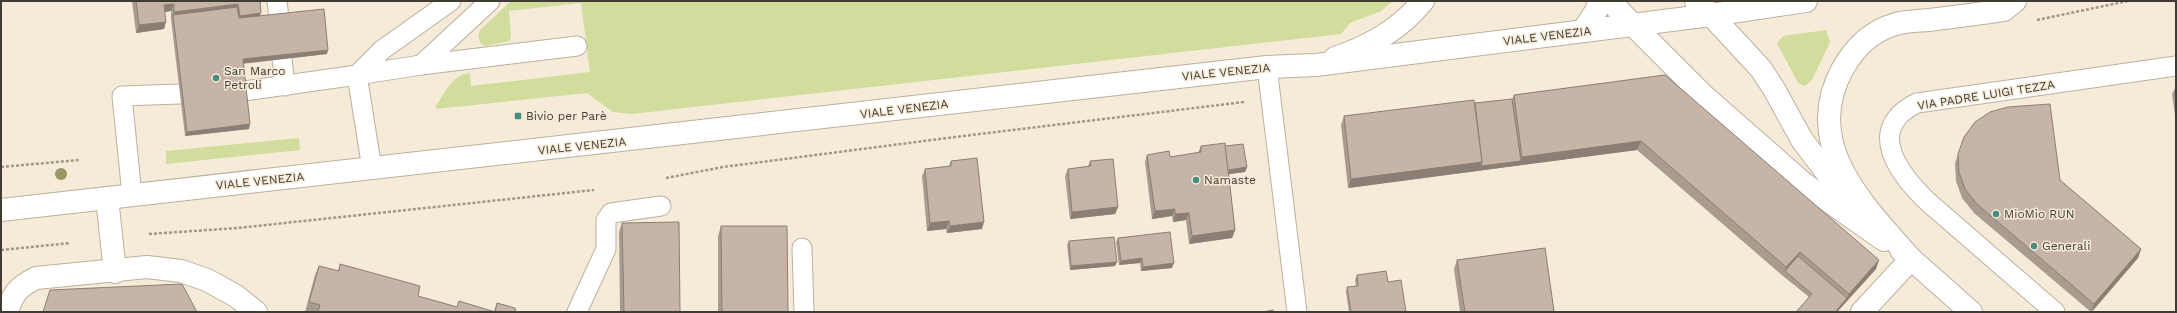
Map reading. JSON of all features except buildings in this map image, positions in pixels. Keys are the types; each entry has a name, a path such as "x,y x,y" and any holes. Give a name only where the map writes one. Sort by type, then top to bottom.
{"main road":[{"path":"1316,64 1361,49 1381,38 1399,26 1423,1"},
{"path":"1583,31 1596,11 1599,1"},
{"path":"1610,1 1703,95 1803,183 1911,260"},
{"name":"VIALE VENEZIA","path":"1,210 1267,67 1316,64 1633,25 1704,8 1806,1"},
{"path":"1911,260 1860,200 1840,167 1830,139 1828,122 1829,106 1834,85 1847,61 1859,46 1876,32 1896,24 2004,10 2015,1"},
{"path":"1704,8 1761,70 1774,89 1802,140 1844,195 1911,260 1971,312"},
{"path":"107,198 114,272"},
{"path":"1862,312 1911,260"},
{"path":"7,312 11,300 20,286 36,278 114,272 147,267 181,271 207,280 236,296 256,312"}],"lane":[{"path":"357,75 382,50 451,1"},
{"path":"421,65 490,1"},
{"path":"244,91 421,65 577,46"},
{"path":"282,59 284,86"},
{"name":"VIA PADRE LUIGI TEZZA","path":"2055,312 1928,202 1910,184 1895,164 1889,139 1891,129 1906,109 1917,103 2176,66"},
{"path":"1267,67 1297,312"},
{"path":"357,75 372,169"},
{"path":"132,195 122,96 180,94"},
{"path":"577,312 606,249 606,220 611,213 660,206"},
{"path":"802,248 804,312"}],"path":[{"path":"663,179 739,165 1271,99"},
{"path":"1,167 79,160"},
{"path":"149,234 238,228 601,190"},
{"path":"1,250 70,242"}],"green space":[{"path":"511,1 582,1 582,3 585,1 1393,1 1381,11 1350,23 1341,34 632,114 613,112 587,93 436,109 436,106 450,85 458,77 464,74 470,73 471,86 590,72 581,3 509,11 510,41 485,46 481,44 478,37 480,30"},
{"path":"1826,30 1830,42 1812,80 1805,86 1798,83 1777,43 1783,36"},
{"path":"299,138 300,150 166,164 166,151"}],"place":[{"name":"San Marco Petroli","path":"216,78"},
{"name":"Bivio per Parè","path":"518,116"},
{"name":"Namaste","path":"1196,180"},
{"name":"MioMio RUN","path":"1996,214"},
{"name":"Generali","path":"2034,246"}]}
